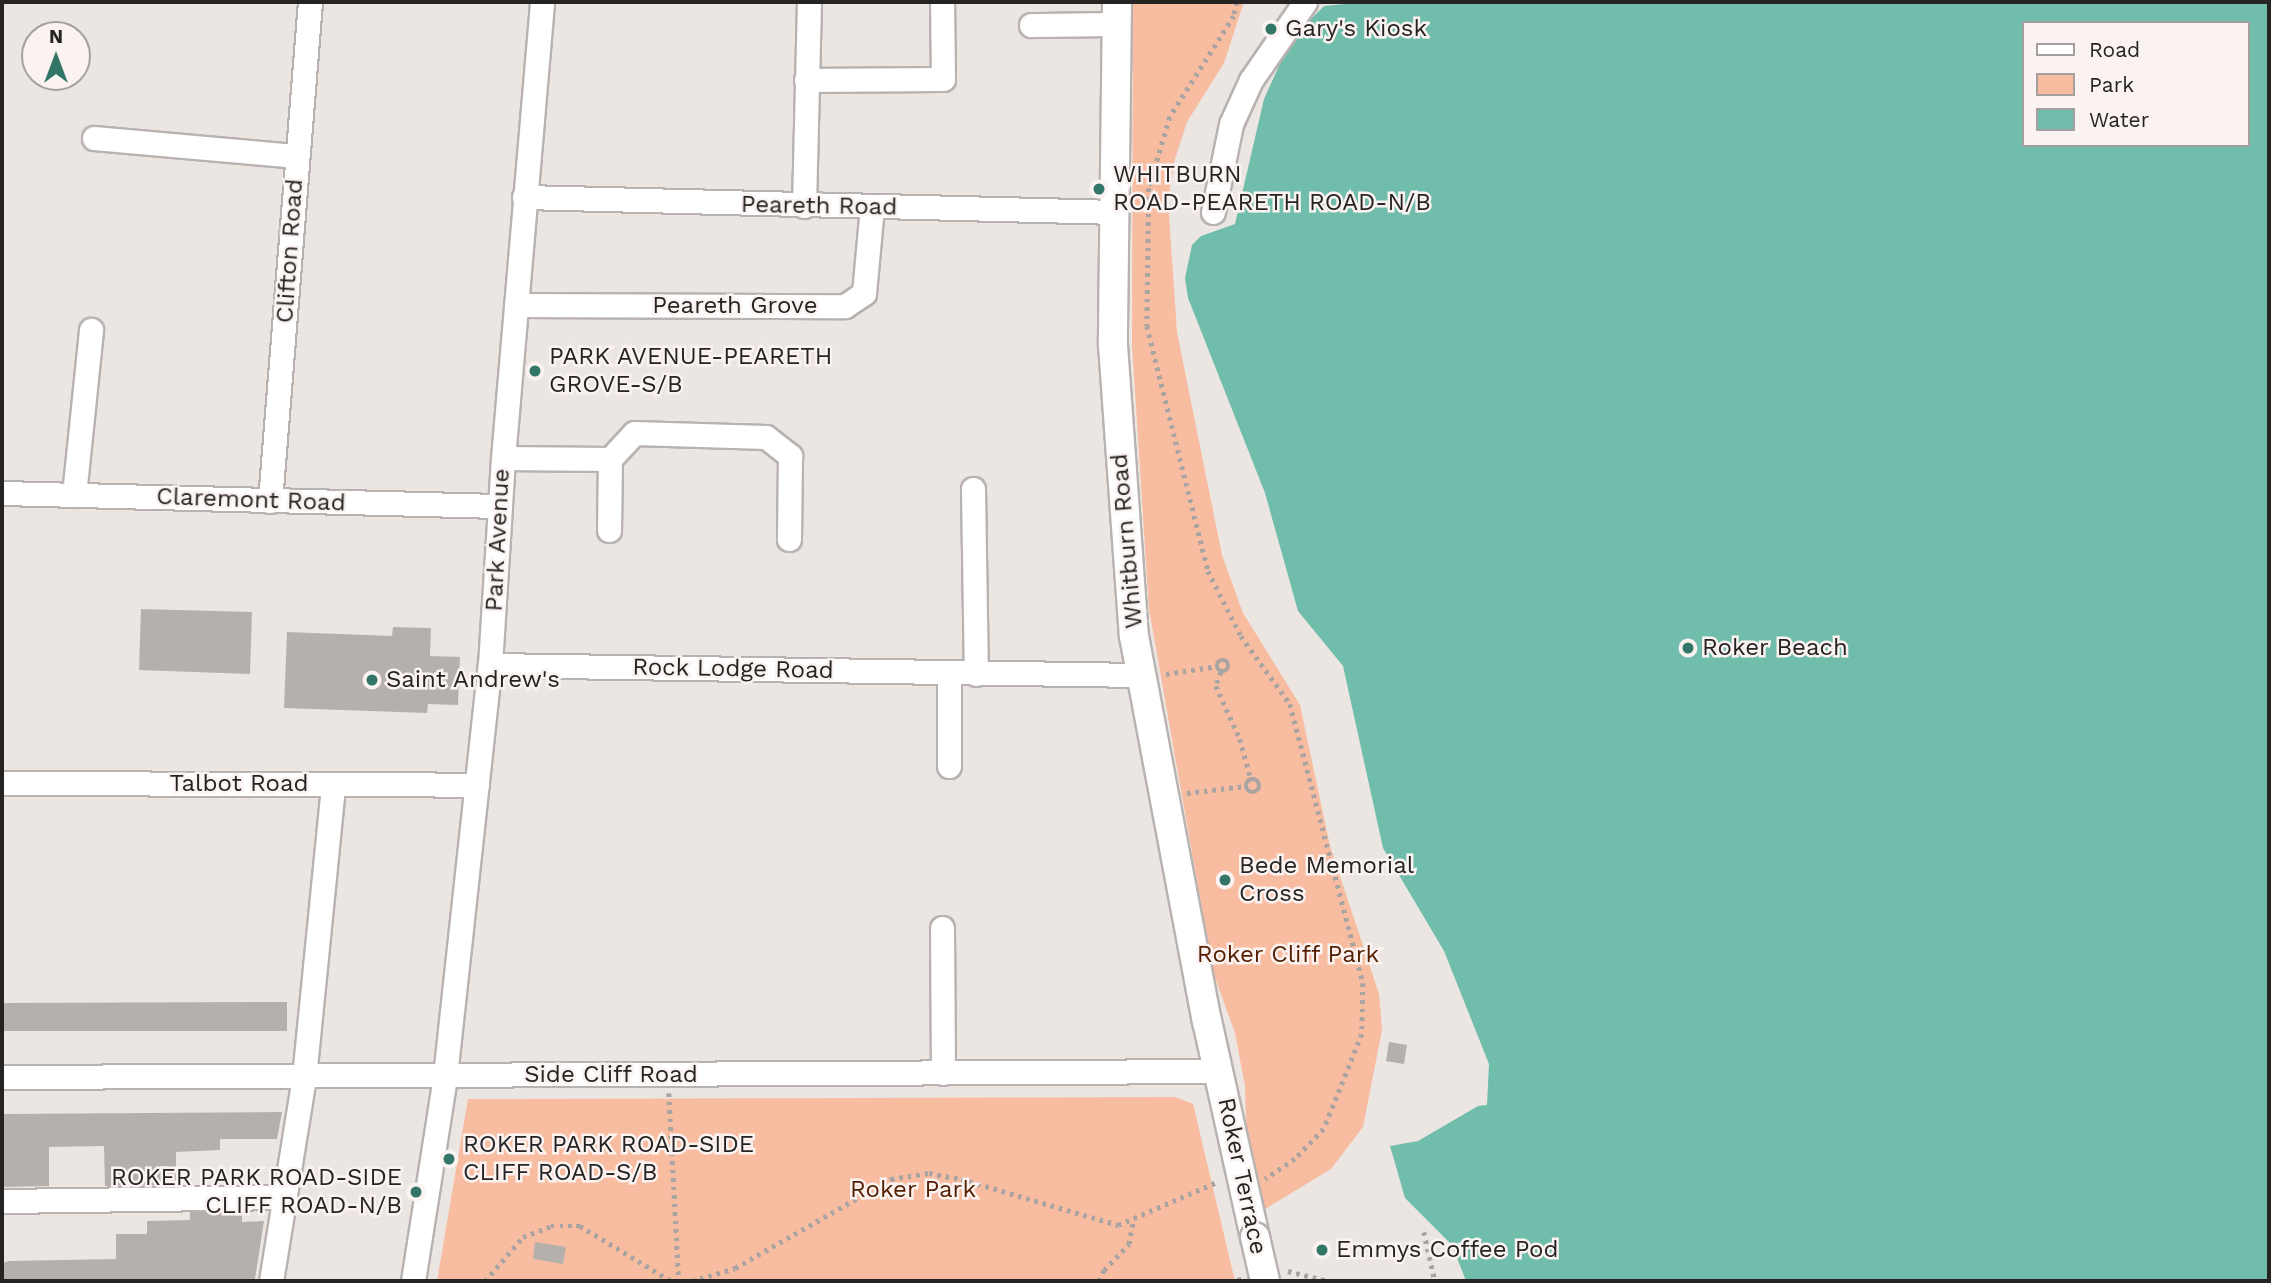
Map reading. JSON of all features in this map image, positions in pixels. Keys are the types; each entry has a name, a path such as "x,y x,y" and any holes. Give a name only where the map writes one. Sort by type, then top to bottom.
{"main road":[{"name":"Whitburn Road","path":"1117,13 1114,359 1125,549 1220,1071"},
{"name":"Roker Terrace","path":"1220,1071 1250,1169 1255,1237 1265,1281"}],"street":[{"name":"Clifton Road","path":"270,501 310,2"},
{"name":"Park Avenue","path":"413,1281 444,1076 491,665 503,458 542,2"},
{"path":"804,206 809,2"},
{"path":"806,80 943,79 942,2"},
{"path":"1213,212 1231,124 1251,80 1305,2"},
{"path":"1031,25 1117,13"},
{"path":"94,138 297,156"},
{"name":"Peareth Road","path":"524,197 1115,212"},
{"name":"Peareth Grove","path":"516,305 845,306 864,293 872,207"},
{"path":"74,495 91,330"},
{"path":"609,530 610,458 634,433 766,437 790,456 789,539"},
{"path":"503,458 610,458"},
{"path":"973,489 976,674"},
{"name":"Claremont Road","path":"2,493 500,506"},
{"name":"Rock Lodge Road","path":"491,665 1149,675"},
{"path":"949,673 949,766"},
{"name":"Talbot Road","path":"2,783 477,785"},
{"path":"271,1281 304,1077 333,784"},
{"path":"942,928 943,1073"},
{"name":"Side Cliff Road","path":"2,1077 1220,1071"},
{"path":"2,1201 285,1198"}],"path":[{"path":"692,1281 736,1268 891,1179 929,1173 1118,1225 1133,1222 1250,1169 1266,1180 1295,1159 1324,1129 1362,1034 1363,984 1290,704 1224,605 1208,571 1147,327 1149,188 1170,117 1234,16 1237,2"},
{"path":"1133,166 1156,165"},
{"path":"1149,675 1217,666 1221,661 1227,662 1228,668 1221,672 1216,687 1240,739 1251,779"},
{"path":"1217,666 1221,672"},
{"path":"1179,794 1245,786 1251,779"},
{"path":"1245,786 1250,793 1260,789 1260,783 1251,779"},
{"path":"669,1075 679,1281"},
{"path":"1100,1281 1104,1270 1129,1244 1133,1222"},
{"path":"485,1281 523,1237 551,1226 580,1226 671,1281"},
{"path":"1424,1232 1435,1281"},
{"path":"934,1281 966,1281"}],"green space":[{"name":"Roker Cliff Park","path":"1133,2 1244,2 1224,63 1187,122 1175,159 1168,201 1177,332 1222,555 1243,613 1300,705 1330,846 1379,994 1382,1030 1363,1127 1331,1169 1265,1209 1247,1153 1245,1086 1235,1033 1213,972 1149,609 1132,345"},
{"name":"Roker Park","path":"1175,1097 1193,1104 1235,1281 437,1281 468,1099"}],"water":[{"name":"Roker Beach","path":"1365,2 2269,2 2269,1281 1466,1281 1452,1245 1405,1198 1390,1146 1418,1141 1478,1106 1487,1105 1489,1064 1444,951 1383,848 1343,666 1298,611 1265,493 1188,298 1185,278 1192,245 1201,236 1235,224 1264,99 1291,39 1324,6"}],"building":[{"path":"141,609 252,612 250,674 139,670"},
{"name":"Saint Andrew's","path":"393,627 431,628 430,656 460,657 458,705 428,704 427,713 284,708 287,632 392,636"},
{"path":"287,1002 287,1031 2,1031 2,1003"},
{"path":"1389,1042 1407,1045 1404,1064 1386,1061"},
{"path":"282,1112 277,1139 220,1139 220,1150 176,1152 176,1185 105,1186 104,1146 49,1147 49,1186 2,1187 2,1114"},
{"path":"190,1212 242,1212 242,1222 264,1221 255,1279 2,1281 2,1263 9,1261 116,1259 116,1234 147,1234 147,1221 190,1220"},
{"path":"535,1242 566,1247 563,1264 533,1259"}],"place":[{"name":"Gary's Kiosk","path":"1271,29"},
{"name":"WHITBURN ROAD-PEARETH ROAD-N/B","path":"1099,189"},
{"name":"PARK AVENUE-PEARETH GROVE-S/B","path":"535,371"},
{"name":"Roker Beach","path":"1688,648"},
{"name":"Saint Andrew's","path":"372,680"},
{"name":"Bede Memorial Cross","path":"1225,880"},
{"name":"ROKER PARK ROAD-SIDE CLIFF ROAD-S/B","path":"449,1159"},
{"name":"ROKER PARK ROAD-SIDE CLIFF ROAD-N/B","path":"416,1192"},
{"name":"Emmys Coffee Pod","path":"1322,1250"}]}
